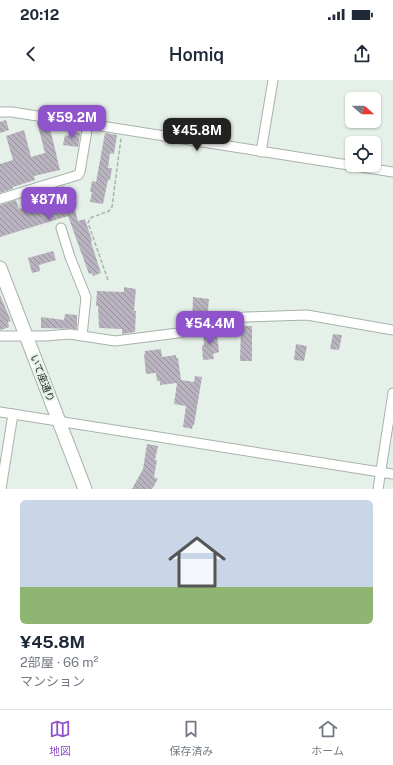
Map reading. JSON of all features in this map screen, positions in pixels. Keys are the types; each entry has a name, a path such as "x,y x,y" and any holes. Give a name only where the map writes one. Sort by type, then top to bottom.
{"street":[{"path":"260,152 273,80"},
{"path":"0,112 6,111 393,172"},
{"path":"0,199 78,175 80,172 88,124"},
{"path":"61,228 70,257 86,297 82,336"},
{"name":"いて座通り","path":"0,268 85,489"},
{"path":"0,336 27,337 70,334 115,342 178,333 245,317 307,315 393,330"},
{"path":"378,489 393,393"},
{"path":"0,412 393,474"},
{"path":"1,489 13,414"}],"path":[{"path":"108,280 88,222 90,218 110,211 112,207 123,130"}],"building":[{"path":"6,120 9,130 0,133 0,122"},
{"path":"37,122 49,124 60,170 34,176 35,180 0,193 0,164 13,160 6,136 24,130 31,157 45,153"},
{"path":"69,131 80,133 78,147 63,145 65,135 68,136"},
{"path":"105,133 117,135 114,154 110,153 108,168 112,168 103,204 90,202 92,192 90,192 92,181 96,182"},
{"path":"64,186 69,203 73,202 78,221 85,219 101,273 93,276 92,273 89,274 68,216 0,237 0,205 16,200 19,209 35,204 33,195"},
{"path":"53,251 56,260 39,265 40,271 32,273 28,258"},
{"path":"124,287 136,289 134,311 136,311 135,332 122,334 122,329 99,328 98,306 96,306 97,291 124,292"},
{"path":"0,295 11,321 8,322 9,327 1,330 0,330"},
{"path":"193,297 209,299 207,320 192,323"},
{"path":"65,314 77,315 77,329 41,328 41,317 64,320"},
{"path":"241,326 252,326 252,361 240,361"},
{"path":"215,330 215,333 217,333 219,352 213,354 214,359 203,360 203,333"},
{"path":"333,334 342,335 339,350 330,349"},
{"path":"296,344 307,346 304,361 294,360"},
{"path":"161,349 162,357 176,355 176,358 178,358 181,380 194,382 195,376 202,377 194,425 192,429 183,427 186,406 174,404 177,383 160,385 160,381 157,381 156,373 146,374 145,351"},
{"path":"147,444 158,446 154,477 158,479 152,489 132,489 143,469"}]}
